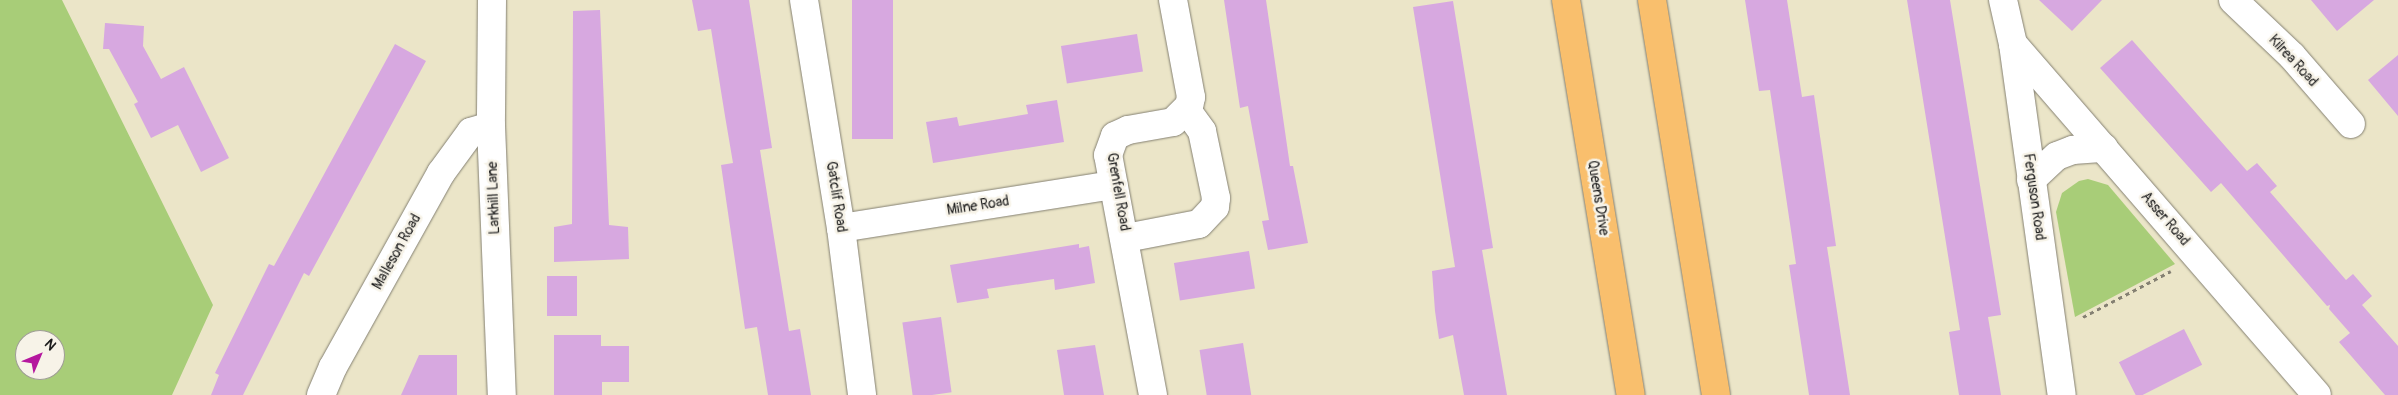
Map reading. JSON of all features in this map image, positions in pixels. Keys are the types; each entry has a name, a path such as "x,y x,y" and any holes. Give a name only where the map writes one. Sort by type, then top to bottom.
{"highway":[{"name":"Queens Drive","path":"1566,0 1631,395"},
{"path":"1652,0 1716,395"}],"street":[{"name":"Larkhill Lane","path":"492,0 491,126 502,395"},
{"name":"Gatclif Road","path":"804,0 841,228 862,395"},
{"path":"1173,0 1191,97 1187,110"},
{"name":"Ferguson Road","path":"2003,0 2013,44 2062,395"},
{"name":"Kilrea Road","path":"2233,0 2292,56 2351,124"},
{"name":"Asser Road","path":"2013,44 2317,395"},
{"name":"Grenfell Road","path":"1126,238 1199,224 1214,207 1216,198 1202,131 1187,110 1173,122 1128,130 1115,136 1108,155 1126,238 1153,395"},
{"name":"Malleson Road","path":"321,395 333,367 441,173 471,132 491,126"},
{"path":"2031,180 2057,156 2073,150 2104,148"},
{"name":"Milne Road","path":"841,228 1114,185"}],"path":[{"path":"2052,333 2198,257"}],"green space":[{"path":"0,0 62,0 213,305 172,395 0,395"},
{"path":"2088,179 2108,185 2175,264 2075,317 2056,212 2062,193 2079,181"}],"building":[{"path":"692,0 749,0 772,148 760,150 789,331 800,329 811,395 768,395 757,327 745,329 721,165 733,163 711,29 698,31"},
{"path":"852,0 893,0 893,139 852,139"},
{"path":"1224,0 1266,0 1290,166 1293,166 1308,243 1268,250 1262,221 1269,220 1248,106 1240,108"},
{"path":"1745,0 1787,0 1802,97 1814,95 1836,246 1827,247 1850,395 1809,395 1789,265 1796,264 1770,90 1759,91"},
{"path":"1907,0 1950,0 2001,315 1988,317 2001,395 1959,395 1949,332 1960,330"},
{"path":"2039,0 2102,0 2072,31"},
{"path":"2311,0 2374,0 2337,31"},
{"path":"1453,1 1493,248 1482,250 1507,395 1464,395 1453,335 1439,339 1435,311 1432,271 1455,267 1413,7"},
{"path":"600,10 609,225 628,227 629,259 554,262 554,227 572,224 573,11"},
{"path":"105,23 144,26 143,46 161,79 184,67 229,158 201,172 178,125 151,138 134,104 138,102 109,49 103,49"},
{"path":"1137,34 1143,72 1067,84 1061,46"},
{"path":"2132,40 2247,171 2257,163 2277,186 2270,192 2346,280 2353,274 2372,296 2362,305 2398,346 2398,395 2385,395 2339,342 2350,333 2329,309 2330,305 2327,306 2221,183 2211,192 2100,68"},
{"path":"395,44 426,61 309,276 304,273 243,395 211,395 219,375 215,373 269,264 274,266"},
{"path":"2398,55 2398,116 2368,80"},
{"path":"1057,100 1064,142 933,163 926,122 957,117 959,126 1028,114 1026,105"},
{"path":"1079,244 1079,248 1089,246 1095,283 1055,290 1054,279 987,289 989,298 957,303 950,265"},
{"path":"1249,251 1255,289 1180,300 1174,263"},
{"path":"547,276 577,276 577,316 547,316"},
{"path":"941,317 952,392 913,395 902,322"},
{"path":"2184,329 2202,365 2143,395 2136,395 2119,362"},
{"path":"554,335 601,335 601,346 629,346 629,382 602,382 602,395 554,395"},
{"path":"1243,343 1251,395 1207,395 1200,350"},
{"path":"1095,345 1104,395 1064,395 1057,350"},
{"path":"419,355 457,355 457,395 401,395"}]}
